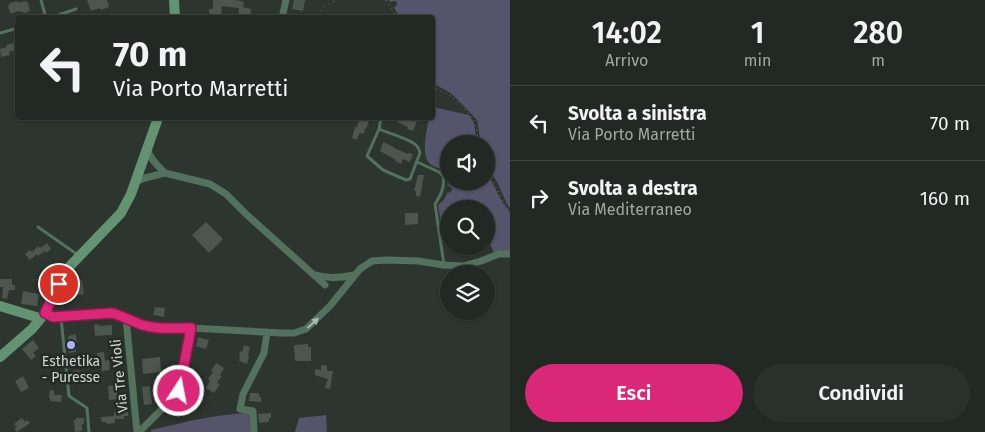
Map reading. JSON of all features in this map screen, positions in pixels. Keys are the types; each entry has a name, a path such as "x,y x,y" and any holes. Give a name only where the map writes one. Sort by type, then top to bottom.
{"street":[{"path":"174,0 175,15"},
{"path":"283,15 286,0"},
{"path":"0,357 32,329 42,316 65,273 121,213 131,194 157,120"},
{"path":"147,148 156,165 165,173"},
{"path":"135,182 165,173 197,180 219,188 325,285"},
{"path":"467,265 499,254 510,254"},
{"path":"0,306 36,316 62,317 112,313 154,328 294,333 306,329 330,306 354,275 372,261 418,261 444,265"},
{"path":"313,274 331,278 354,275"},
{"name":"Via Tre Violi","path":"126,318 138,432"},
{"path":"138,432 179,391 191,328"},
{"path":"254,432 253,411 240,408 243,394 264,353 267,332"}],"lane":[{"path":"40,0 47,15"},
{"path":"57,15 76,9"},
{"path":"0,33 15,29"},
{"path":"379,129 416,145 420,153 410,179 406,180 383,170 367,156 379,129 381,120"},
{"path":"416,162 439,172 443,176 443,188 435,204 444,265"},
{"path":"38,227 79,256"},
{"path":"62,317 69,396 87,408 90,432"}],"path":[{"path":"317,15 336,0"},
{"path":"386,0 395,15"},
{"path":"435,88 451,96 469,114 475,121 477,135"},
{"path":"495,184 510,211"}],"shaded area":[{"path":"389,0 510,0 510,208 495,179 495,135 480,135 477,120 452,94 435,84 435,15 398,15 394,7 397,5 396,1 390,2"},
{"path":"435,107 469,115 474,123 476,135 440,135 440,170 427,160 425,145 429,120 435,120"},
{"path":"495,188 510,212 510,253 495,253 495,200 444,200 447,193 452,190 495,190"},
{"path":"251,412 252,432 151,432 151,430 194,420"},
{"path":"326,415 327,432 295,432 299,418"}],"building":[{"path":"87,0 107,0 109,7 91,11"},
{"path":"213,0 236,0 244,2 243,7 251,9 250,15 238,15 239,8 222,6 221,15 210,15 209,9 213,9"},
{"path":"294,0 305,0 303,11 292,9"},
{"path":"18,1 18,3 25,1 28,3 30,11 25,13 18,11 11,14 8,7 10,3"},
{"path":"14,43 15,50 9,52 10,55 1,57 0,49 7,47 6,45"},
{"path":"359,120 369,120 364,134 360,133 356,140 352,138 355,127 357,127"},
{"path":"398,120 417,121 413,131 397,122"},
{"path":"383,142 408,154 413,154 410,162 403,159 401,164 380,151"},
{"path":"418,175 424,175 420,197 416,196 416,191 414,191"},
{"path":"405,213 418,213 418,224 405,225"},
{"path":"206,222 223,239 209,253 192,235"},
{"path":"47,243 51,249 46,253 45,251 38,256 37,254 30,260 25,254 30,250 32,252 38,246 40,248"},
{"path":"0,279 12,279 12,285 15,285 15,290 9,290 7,299 2,298 3,287 0,287"},
{"path":"82,280 84,294 73,296 71,287 68,287 67,283"},
{"path":"23,291 39,294 37,306 21,304"},
{"path":"155,307 165,308 164,317 153,315"},
{"path":"99,324 99,326 112,325 112,335 95,336 94,325"},
{"path":"76,334 76,352 69,353 68,336"},
{"path":"198,337 209,340 206,349 196,346"},
{"path":"33,340 39,348 33,353 36,356 31,360 22,349"},
{"path":"308,344 308,347 311,347 311,361 295,361 294,345"},
{"path":"244,345 250,347 247,364 239,361 240,351 242,352"},
{"path":"104,352 105,361 109,360 110,370 102,371 101,361 97,362 97,353"},
{"path":"160,357 161,372 143,374 142,359"},
{"path":"216,363 224,368 220,375 222,376 217,383 220,384 214,393 206,388 210,381 208,379 213,372 211,371"},
{"path":"321,365 327,366 327,371 333,371 330,389 325,388 328,379 315,375 315,369 321,370"},
{"path":"79,370 81,372 80,383 73,384 72,371"},
{"path":"23,376 29,388 21,392 15,381"},
{"path":"117,385 118,399 109,400 108,386"},
{"path":"150,386 152,404 144,405 142,387"},
{"path":"50,390 54,391 54,395 62,395 61,402 50,401"},
{"path":"250,393 258,393 261,402 249,401"},
{"path":"128,411 128,416 124,416 124,419 115,419 115,423 107,424 102,422 101,417 114,416 114,412"},
{"path":"271,413 269,422 259,423 258,414"},
{"path":"22,418 25,422 27,420 30,423 17,432 14,428 17,427 14,424"},
{"path":"76,418 84,418 82,431 75,432 74,420"}],"place":[{"name":"Esthetika - Puresse","path":"71,345"}],"route":[{"path":"59,284 45,313 53,317 112,313 154,328 191,328 179,391"}]}
